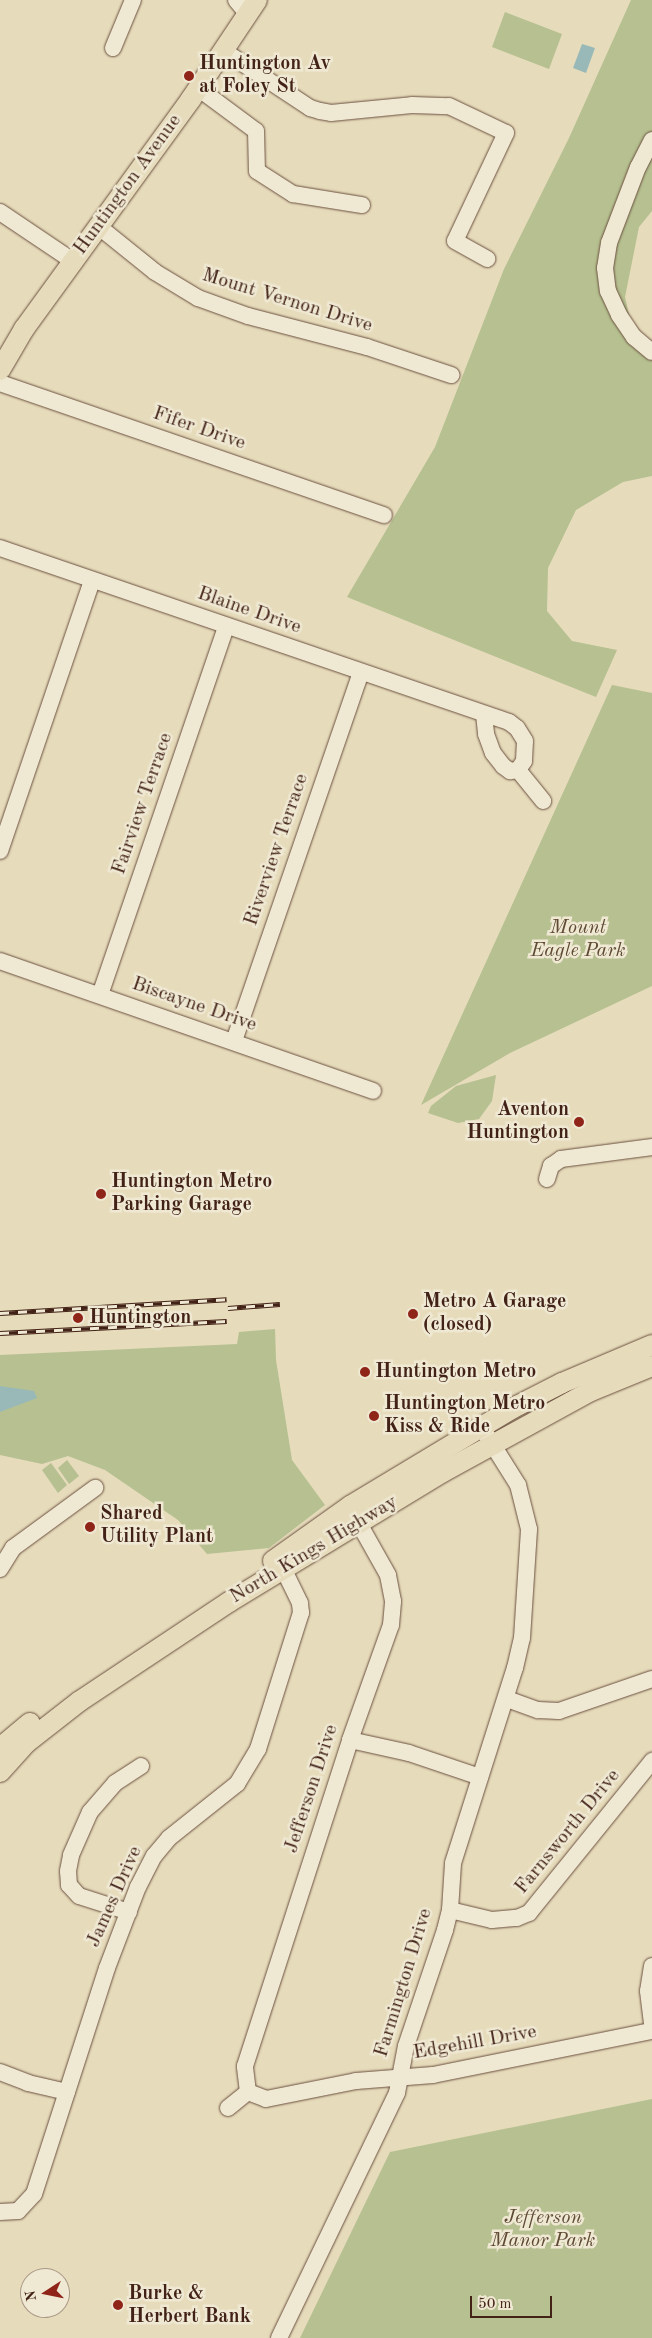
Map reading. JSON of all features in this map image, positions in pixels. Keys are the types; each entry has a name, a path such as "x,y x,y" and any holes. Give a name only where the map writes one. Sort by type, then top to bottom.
{"main road":[{"name":"Huntington Avenue","path":"0,370 24,329 224,51 247,4"},
{"name":"North Kings Highway","path":"0,1772 26,1743 80,1701 481,1426 562,1383 652,1345"},
{"name":"North Kings Highway","path":"354,1514 493,1444 590,1391 652,1366"},
{"name":"North Kings Highway","path":"0,1748 127,1652 281,1564"}],"street":[{"path":"113,48 133,0"},
{"path":"224,51 310,108 320,111 331,113 412,105 449,106 506,133 455,242 487,259"},
{"path":"198,88 256,131 257,171 294,194 362,205"},
{"path":"652,140 638,167 608,243 604,268 608,291 619,315 634,337 652,352"},
{"path":"0,212 73,261"},
{"name":"Mount Vernon Drive","path":"98,226 155,272 198,298 248,316 368,347 451,375"},
{"name":"Fifer Drive","path":"0,383 384,515"},
{"name":"Blaine Drive","path":"0,548 509,722 522,734 526,751 518,770"},
{"path":"0,851 92,581"},
{"name":"Fairview Terrace","path":"100,995 226,626"},
{"name":"Riverview Terrace","path":"234,1042 361,672"},
{"path":"484,714 486,734 493,752 503,766 510,771 518,770 543,801"},
{"name":"Biscayne Drive","path":"0,960 373,1092"},
{"path":"547,1179 551,1166 561,1159 652,1147"},
{"name":"Farmington Drive","path":"279,2338 397,2093 398,2078 450,1910 452,1863 507,1699 522,1638 529,1529 518,1486 481,1426"},
{"path":"0,1569 13,1548 95,1488"},
{"name":"Jefferson Drive","path":"248,2092 245,2066 350,1740 388,1639 393,1607 383,1562 354,1514"},
{"name":"James Drive","path":"0,2212 18,2211 31,2199 128,1912 162,1845 231,1791 248,1770 258,1749 301,1613 300,1603 281,1564"},
{"path":"507,1699 538,1710 559,1711 652,1679"},
{"path":"350,1740 409,1753 480,1777"},
{"name":"Farnsworth Drive","path":"450,1910 492,1920 517,1918 529,1913 652,1761"},
{"path":"128,1912 79,1896 69,1885 68,1871 71,1855 90,1812 115,1783 141,1766"},
{"path":"652,1966 648,1991 652,2025"},
{"name":"Edgehill Drive","path":"248,2092 266,2099 356,2081 433,2075 652,2031"},
{"path":"0,2072 28,2083 67,2092"},
{"path":"228,2108 248,2092"}],"green space":[{"path":"631,0 652,0 652,211 639,227 625,297 637,348 652,356 652,476 623,482 576,510 548,568 547,611 572,641 617,650 596,697 347,597 435,447 504,269 569,138"},
{"path":"505,12 562,34 549,69 492,47"},
{"name":"Mount Eagle Park","path":"612,685 652,693 652,986 510,1053 421,1105"},
{"path":"496,1075 492,1101 479,1119 458,1123 428,1113 431,1106 456,1086"},
{"path":"275,1329 276,1360 292,1460 325,1505 269,1548 207,1554 178,1520 105,1470 68,1456 42,1464 0,1455 0,1355 237,1344 239,1332"},
{"path":"67,1460 79,1476 69,1484 58,1468"},
{"path":"51,1463 67,1485 58,1493 42,1470"},
{"name":"Jefferson Manor Park","path":"652,2099 652,2338 300,2338 390,2152"}],"water":[{"path":"582,44 595,48 586,73 573,68"},
{"path":"0,1386 34,1391 37,1398 0,1412"}],"railway":[{"path":"0,1313 227,1299"},
{"path":"228,1308 280,1304"},
{"path":"0,1333 227,1321"}],"place":[{"name":"Huntington Av at Foley St","path":"189,76"},
{"name":"Aventon Huntington","path":"579,1122"},
{"name":"Huntington Metro Parking Garage","path":"101,1194"},
{"name":"Metro A Garage (closed)","path":"413,1314"},
{"name":"Huntington","path":"78,1318"},
{"name":"Huntington Metro","path":"365,1372"},
{"name":"Huntington Metro Kiss & Ride","path":"374,1416"},
{"name":"Shared Utility Plant","path":"90,1527"},
{"name":"Burke & Herbert Bank","path":"118,2305"}]}
